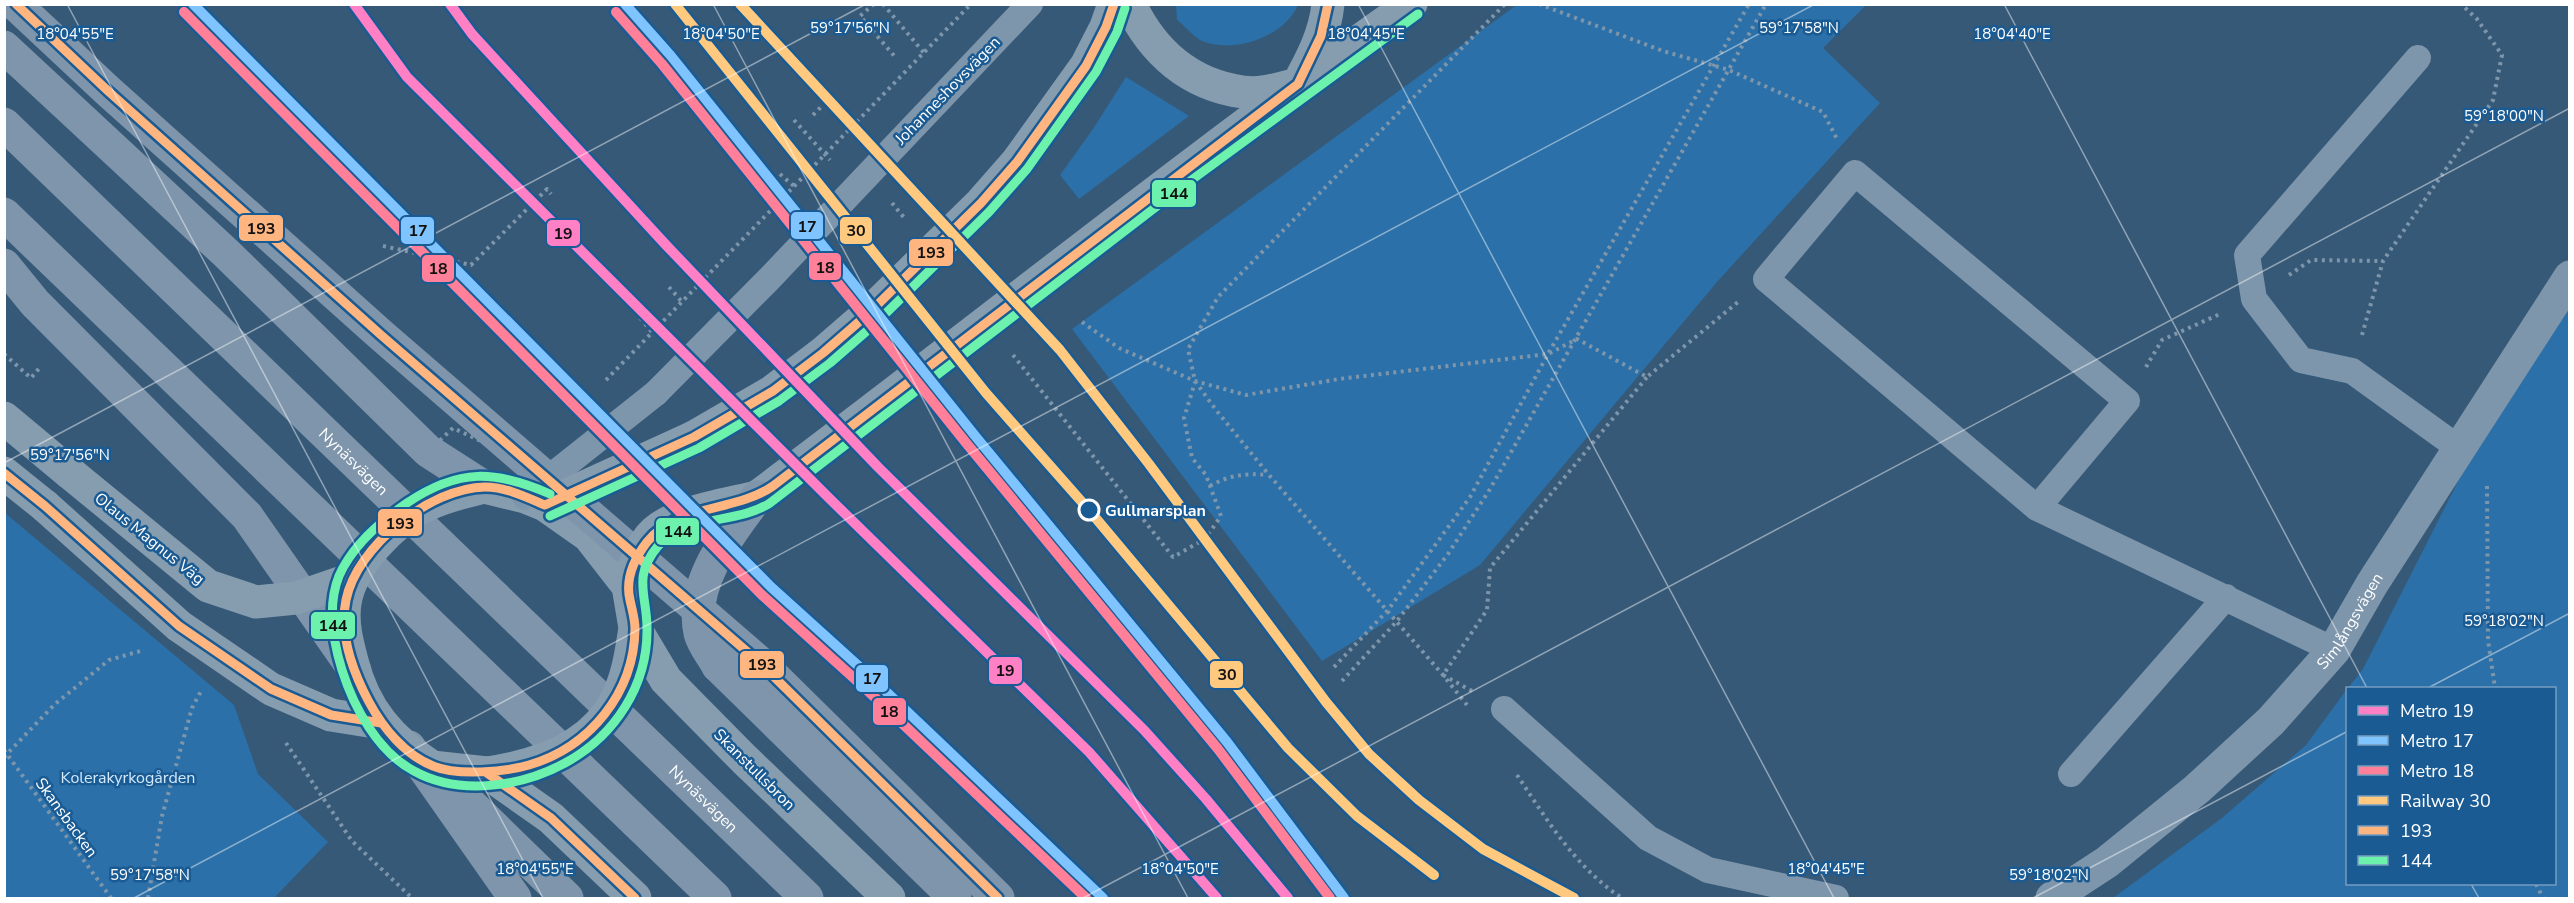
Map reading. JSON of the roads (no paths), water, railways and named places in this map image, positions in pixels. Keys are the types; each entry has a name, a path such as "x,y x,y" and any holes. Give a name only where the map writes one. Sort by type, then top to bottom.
{"highway":[{"path":"15,4 108,91 381,335 759,662 998,898"},
{"path":"4,47 227,254 420,460 484,487"},
{"name":"Nynäsvägen","path":"4,124 807,898"},
{"path":"4,214 715,898"},
{"path":"4,264 35,303 247,516 515,898"},
{"path":"757,497 719,548 703,591 700,632 706,647 718,666 955,898"},
{"path":"432,767 567,898"}],"main road":[{"path":"535,501 694,437 773,391 823,353 868,314 981,203 1017,162 1086,66 1106,27 1114,4"},
{"path":"1130,4 1140,27 1171,63 1191,76 1244,93 1269,91 1298,84 1315,52 1327,20 1328,4"},
{"path":"628,585 647,540 664,525 689,514 757,497 921,375 1298,84 1411,4"},
{"name":"Olaus Magnus Väg","path":"4,418 207,586 256,602 296,598 351,579"},
{"path":"4,473 45,506 179,626 271,689 331,715 381,723"},
{"path":"484,487 535,501 589,536 628,585 635,628 629,665 622,689 615,703 594,728 573,746 545,759 517,769 487,773 432,767 404,748 381,723 361,688 345,632 345,603 351,579 379,543 395,527 425,505 484,487"},
{"name":"Skanstullsbron","path":"635,628 666,680 744,759 889,898"},
{"path":"487,773 551,818 635,898"}],"street":[{"name":"Simlångsvägen","path":"2052,898 2107,862 2197,789 2271,721 2334,650 2372,584 2570,277"}],"lane":[{"name":"Johanneshovsvägen","path":"535,501 656,393 769,279 1030,4"},
{"path":"2418,58 2247,255 2254,299 2301,360 2352,370 2460,449"},
{"path":"2037,508 2127,401 1855,173 1766,279 2037,508 2334,650"},
{"path":"2071,774 2226,597"},
{"path":"1504,710 1648,838 1708,870 1836,898"}],"metro line":[{"name":"17","path":"193,4 771,587 875,681 1103,898"},
{"name":"19","path":"354,4 407,77 831,500 1089,752 1217,898"},
{"name":"19","path":"450,4 472,34 666,245 878,467 1144,730 1206,799 1288,898"},
{"name":"17","path":"625,4 671,56 976,437 1227,742 1344,898"},
{"name":"18","path":"184,12 762,595 867,690 1086,898"},
{"name":"18","path":"616,12 662,64 967,444 1218,749 1330,898"}],"rail line":[{"name":"30","path":"675,4 986,393 1089,510 1288,748 1357,816 1434,875"},
{"name":"30","path":"740,4 1060,350 1149,464 1326,702 1369,754 1419,800 1483,849 1574,898"}],"place":[{"name":"Gullmarsplan","path":"1089,510"}],"park label":[{"name":"Kolerakyrkogården","path":"128,777"}]}
